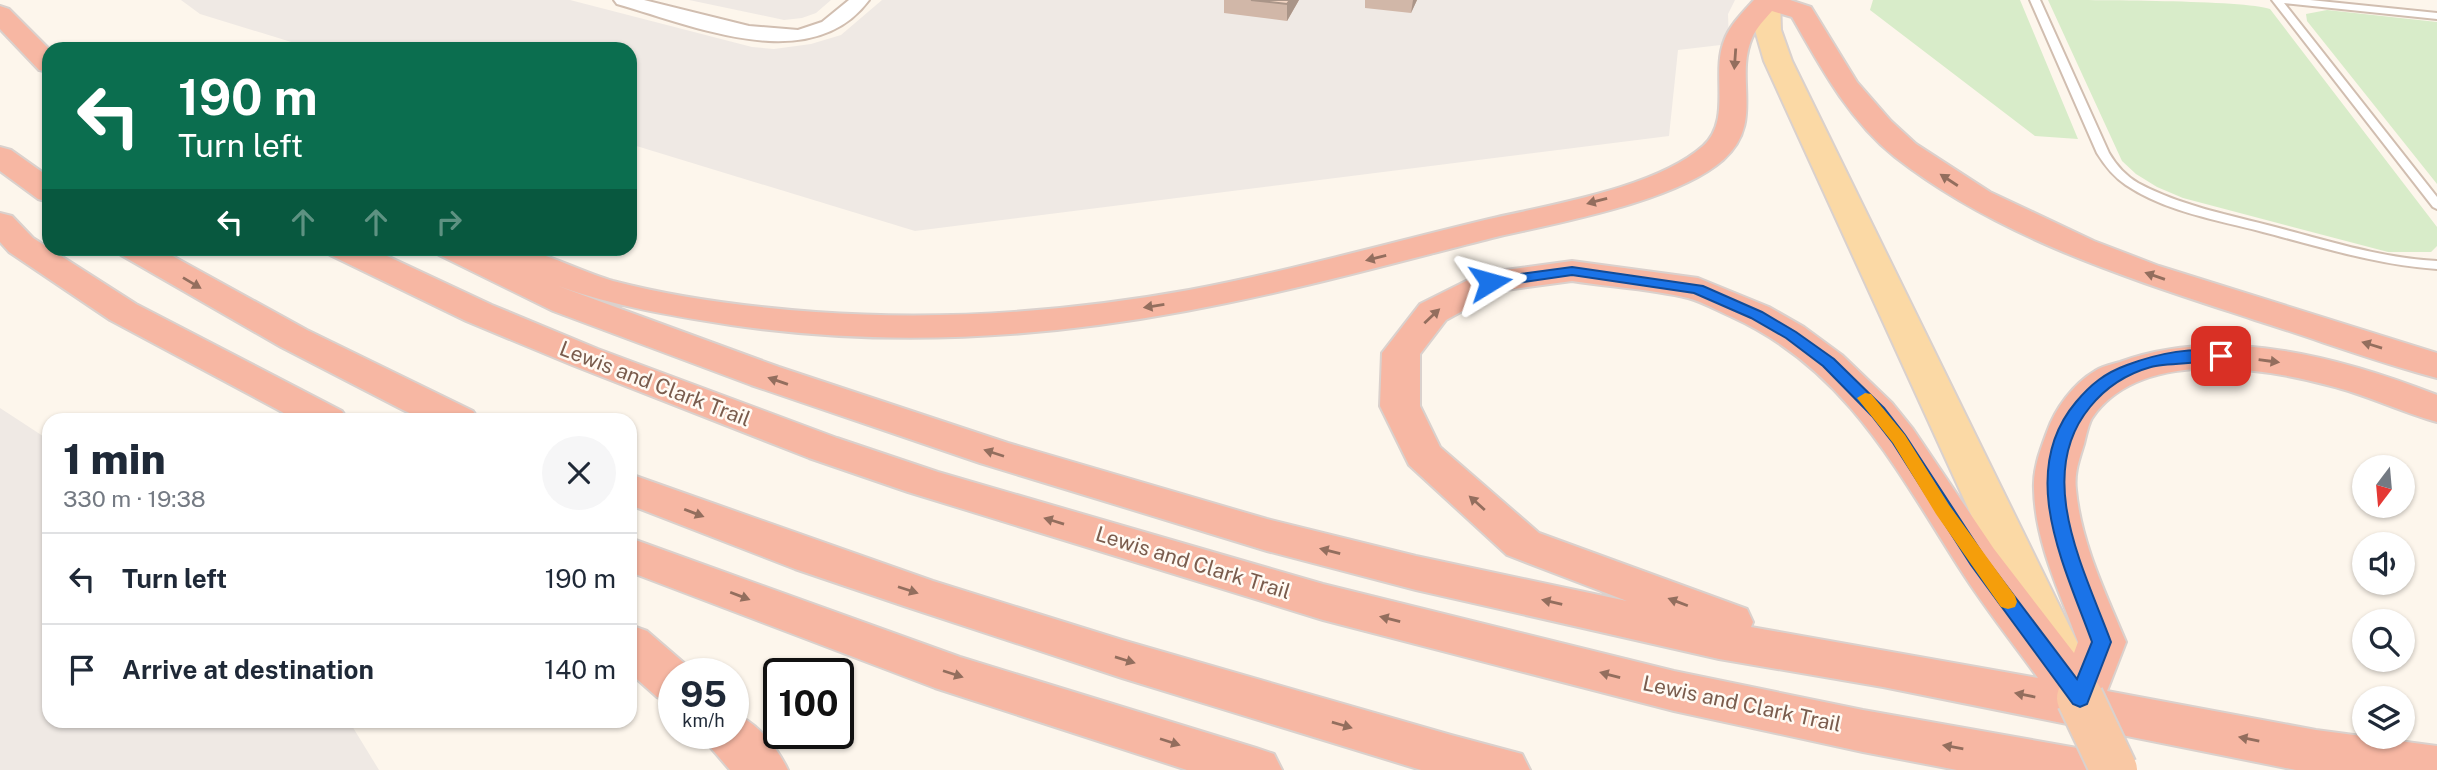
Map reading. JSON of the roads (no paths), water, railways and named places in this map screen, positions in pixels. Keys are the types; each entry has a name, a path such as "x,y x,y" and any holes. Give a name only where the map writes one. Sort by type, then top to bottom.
{"highway":[{"path":"509,256 606,289 719,312 794,321 872,325 977,325 1112,313 1185,301 1619,196 1699,165 1717,150 1728,130 1735,108 1734,59 1737,41 1746,25 1767,0 1802,12 1845,86 1881,127 1905,150 1979,199 2070,243 2147,273 2437,366"},
{"path":"4,19 42,43"},
{"path":"4,19 42,57"},
{"path":"0,156 42,187"},
{"path":"0,223 21,245 123,312 314,413"},
{"path":"147,256 288,337 379,384 443,413"},
{"name":"Lewis and Clark Trail","path":"359,256 479,313 585,357 823,448 923,482 1323,602 1674,691 1863,731 2077,770"},
{"path":"468,256 566,303 740,368 994,453 1205,517 1416,573 1719,640 1883,668 2316,751 2437,768"},
{"path":"1883,668 1733,623 1523,544 1423,455 1400,406 1401,353 1433,312 1490,282 1572,271 1698,289 1756,315 1791,335 1829,363 1858,391 1899,439 1996,562"},
{"path":"2114,770 2080,698 2102,642 2064,535 2055,492 2055,469 2069,421 2098,386 2120,373 2149,362 2181,357 2261,360 2342,375 2437,409"},
{"path":"240,376 290,413"},
{"path":"637,492 811,557 1108,655 1451,757 1504,770"},
{"path":"637,557 951,674 1256,770"},
{"path":"637,650 658,669"},
{"path":"2316,751 2364,742 2437,749"},
{"path":"743,749 762,770"}],"main road":[{"path":"1767,0 1768,30 1778,61 1996,562 2080,698"}],"street":[{"path":"623,0 749,32 789,37 826,27 860,0"}],"lane":[{"path":"2035,0 2103,153 2113,169 2131,183 2162,199 2205,213 2384,259 2437,265"},
{"path":"2277,0 2437,205"},
{"path":"2284,0 2437,16"}]}
